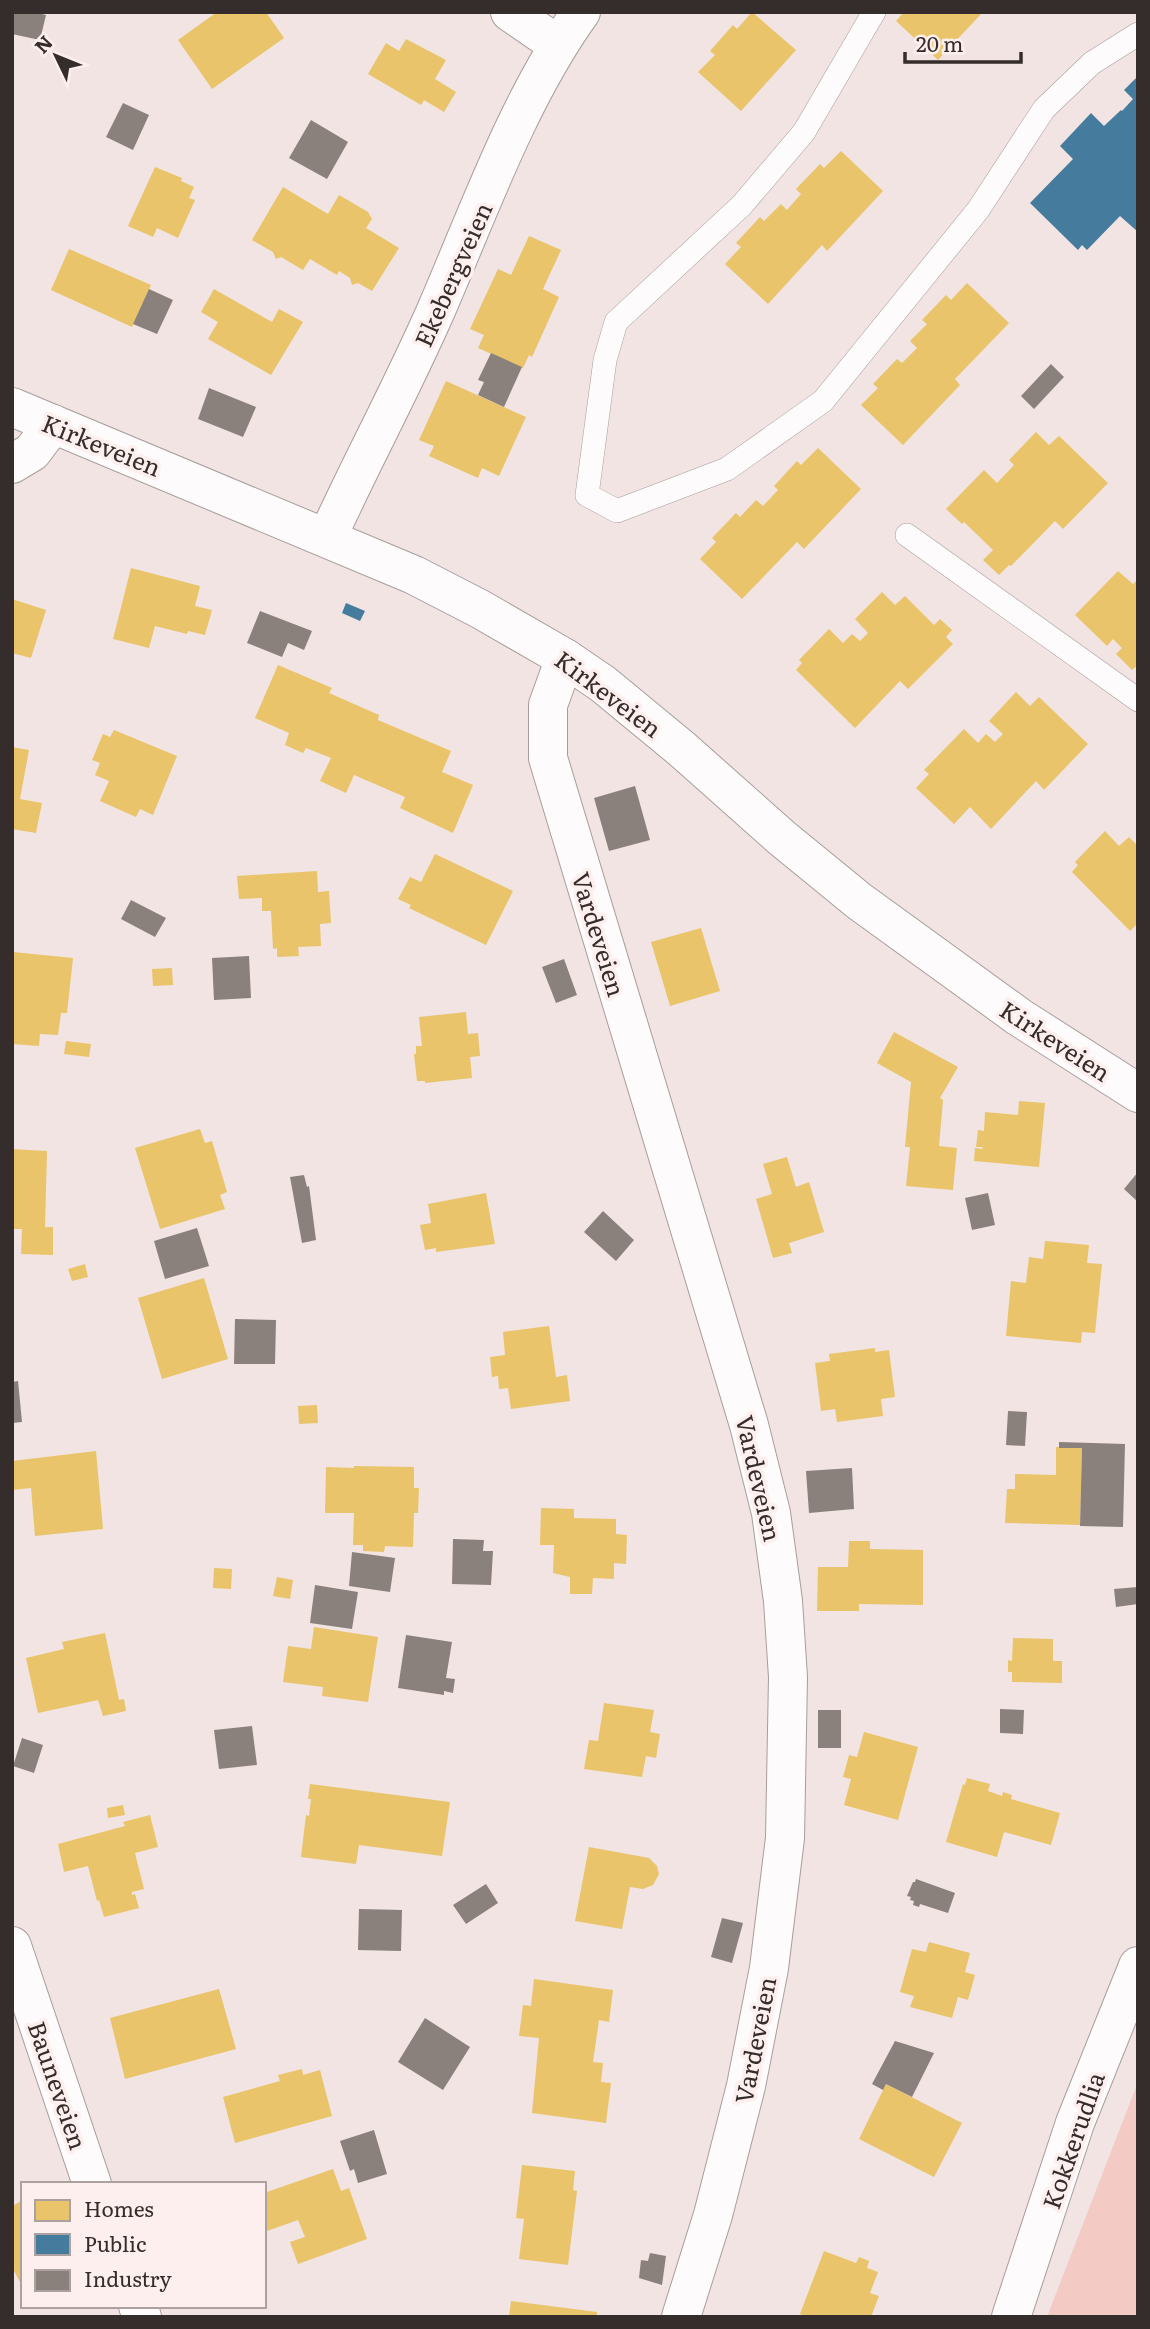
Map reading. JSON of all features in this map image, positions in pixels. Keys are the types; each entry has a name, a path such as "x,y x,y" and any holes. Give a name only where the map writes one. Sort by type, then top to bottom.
{"street":[{"path":"510,12 558,46"},
{"name":"Ekebergveien","path":"327,538 412,366 514,131 558,46 582,12"},
{"name":"Kirkeveien","path":"12,407 414,575 565,658 603,684 683,750 782,838 859,901 1019,1017 1138,1093"},
{"path":"12,464 32,452 53,424"},
{"name":"Vardeveien","path":"565,658 548,705 548,758 749,1425 771,1513 783,1601 788,1677 785,1838 769,1968 743,2098 713,2215 681,2317"},
{"name":"Bauneveien","path":"12,1946 92,2182"},
{"name":"Kokkerudlia","path":"1011,2317 1075,2123 1138,1966"}],"lane":[{"path":"874,12 804,132 743,205 616,321 605,360 587,495 617,511 727,469 823,401 978,210 1044,110 1092,63 1138,34"},
{"path":"907,535 1138,701"}],"shaded area":[{"path":"1138,2082 1138,2317 1047,2317"}],"building: Homes":[{"path":"217,12 266,12 284,38 212,89 178,40"},
{"path":"752,12 796,50 741,111 698,72 715,55 710,51 733,25 737,29"},
{"path":"904,12 983,12 938,60 896,21"},
{"path":"406,39 446,60 435,79 456,92 444,112 424,100 421,105 368,74 386,43 399,51"},
{"path":"841,151 883,191 827,251 822,245 768,304 725,264 741,247 736,243 760,217 764,221 781,204 787,210 801,194 796,189 820,164 824,168"},
{"path":"155,167 182,178 181,181 194,187 189,198 195,200 178,238 157,228 153,237 128,226"},
{"path":"283,187 328,214 339,195 368,212 372,219 366,228 399,248 372,291 358,283 352,285 350,278 339,271 337,275 310,259 303,270 281,257 276,259 273,252 252,240"},
{"path":"529,236 561,250 543,289 559,297 532,357 529,355 523,368 478,348 484,335 470,329 498,269 511,275"},
{"path":"69,249 151,285 132,327 51,290"},
{"path":"967,283 1009,323 955,379 960,385 903,445 861,405 878,388 873,384 897,359 902,363 917,348 910,341 927,324 922,320 946,295 951,300"},
{"path":"214,289 272,322 279,309 303,322 271,375 208,339 218,322 201,312"},
{"path":"446,381 526,417 499,476 482,468 478,478 429,456 434,446 419,440"},
{"path":"1036,432 1049,445 1059,436 1108,483 1063,529 1055,521 999,575 983,560 993,550 946,509 984,470 997,483 1014,465 1009,460"},
{"path":"818,448 861,489 804,549 797,542 742,599 700,559 716,542 712,538 736,513 740,517 756,500 763,506 778,490 774,486 797,461 801,465"},
{"path":"131,568 200,586 195,606 212,610 205,635 188,631 187,634 155,626 149,648 113,639"},
{"path":"1118,571 1133,584 1138,579 1138,665 1132,670 1116,654 1122,648 1113,639 1107,646 1075,615"},
{"path":"882,592 895,605 905,596 934,625 940,619 952,630 946,637 953,644 908,689 900,681 855,728 796,670 802,663 799,660 829,629 843,643 852,634 860,641 868,633 855,619"},
{"path":"12,599 46,610 31,658 12,653"},
{"path":"278,665 332,688 329,693 379,715 378,720 451,751 442,772 473,785 453,833 400,808 405,797 354,775 346,793 320,781 331,758 306,748 303,753 285,745 289,733 255,718"},
{"path":"1016,692 1030,706 1039,697 1088,744 1044,790 1036,781 991,829 970,807 954,824 916,788 929,774 924,770 964,729 978,743 986,734 995,742 1003,734 989,721"},
{"path":"114,730 177,756 153,815 140,809 136,817 100,801 109,781 95,775 100,763 92,760 103,734 110,737"},
{"path":"12,747 29,750 20,799 42,803 36,833 12,829"},
{"path":"1105,831 1119,846 1129,837 1138,846 1138,923 1130,931 1072,872 1078,865 1075,862"},
{"path":"435,854 513,891 486,945 409,908 411,905 398,899 410,877 421,882"},
{"path":"317,871 318,892 329,891 331,923 320,924 321,946 298,947 299,956 277,957 277,948 273,949 271,911 262,911 262,898 239,899 237,876"},
{"path":"701,928 720,991 670,1006 651,942"},
{"path":"13,952 73,958 67,1013 61,1013 58,1035 40,1034 39,1046 12,1044"},
{"path":"172,968 173,985 153,986 152,969"},
{"path":"466,1012 468,1034 478,1033 480,1056 470,1057 472,1078 425,1083 417,1081 414,1054 416,1046 422,1046 419,1017"},
{"path":"894,1032 958,1067 940,1098 943,1100 939,1146 957,1148 953,1190 906,1186 910,1147 905,1147 911,1082 877,1063"},
{"path":"66,1041 91,1044 89,1057 64,1054"},
{"path":"1019,1101 1045,1103 1039,1167 974,1161 975,1148 983,1147 976,1147 978,1130 984,1131 985,1112 1018,1115"},
{"path":"200,1129 205,1143 212,1141 227,1192 220,1195 225,1209 160,1229 135,1148"},
{"path":"12,1149 47,1151 45,1227 53,1227 53,1255 21,1254 22,1229 12,1229"},
{"path":"787,1157 796,1187 809,1182 824,1232 789,1243 792,1253 773,1258 756,1199 772,1194 763,1164"},
{"path":"486,1193 495,1244 436,1252 436,1248 425,1250 420,1225 431,1223 428,1204"},
{"path":"1045,1241 1089,1245 1087,1263 1102,1264 1095,1333 1082,1332 1081,1343 1006,1336 1011,1281 1026,1283 1029,1257 1043,1259"},
{"path":"85,1264 88,1277 72,1281 68,1269"},
{"path":"204,1278 228,1359 162,1379 138,1298"},
{"path":"549,1326 556,1377 567,1375 570,1401 511,1409 508,1388 499,1389 498,1376 492,1377 490,1357 505,1355 503,1332"},
{"path":"875,1348 875,1352 889,1350 895,1397 881,1399 883,1416 837,1422 835,1409 821,1411 815,1363 830,1361 829,1354"},
{"path":"317,1405 318,1423 299,1424 298,1406"},
{"path":"1056,1447 1082,1448 1080,1525 1005,1523 1007,1489 1015,1489 1015,1474 1056,1475"},
{"path":"96,1451 103,1529 35,1536 31,1488 12,1490 12,1461"},
{"path":"326,1467 414,1467 414,1488 419,1488 418,1513 414,1513 413,1547 385,1546 384,1552 363,1551 363,1545 353,1545 354,1513 325,1513"},
{"path":"541,1508 574,1509 574,1518 616,1519 616,1534 627,1535 626,1564 614,1563 614,1579 593,1578 592,1594 570,1594 570,1577 553,1573 554,1545 540,1545"},
{"path":"849,1541 870,1541 870,1549 923,1550 923,1605 859,1604 859,1611 817,1611 818,1567 848,1567"},
{"path":"214,1568 232,1569 231,1589 213,1588"},
{"path":"277,1577 293,1580 290,1599 273,1596"},
{"path":"314,1627 378,1637 368,1702 322,1696 323,1687 283,1682 288,1646 311,1649"},
{"path":"105,1633 119,1700 124,1699 126,1711 103,1716 98,1700 38,1713 26,1658 64,1649 62,1642"},
{"path":"1013,1638 1053,1639 1053,1661 1062,1661 1062,1683 1012,1682 1012,1672 1008,1672 1008,1660 1012,1661"},
{"path":"604,1703 654,1710 650,1732 660,1734 656,1758 646,1756 642,1777 584,1769 589,1740 598,1741"},
{"path":"864,1732 918,1747 898,1820 844,1805 851,1779 843,1777 849,1755 857,1757"},
{"path":"967,1778 990,1784 988,1791 1002,1796 1003,1792 1012,1795 1011,1799 1060,1813 1051,1845 1004,1832 997,1857 946,1842"},
{"path":"310,1784 450,1802 442,1856 359,1845 356,1864 301,1857 306,1815 309,1816"},
{"path":"123,1805 125,1815 108,1818 107,1808"},
{"path":"150,1815 158,1847 135,1853 144,1889 132,1892 139,1908 104,1917 88,1866 64,1872 58,1844 125,1826 123,1822"},
{"path":"589,1847 649,1858 657,1866 659,1874 653,1885 643,1889 630,1887 622,1929 575,1921"},
{"path":"929,1942 970,1953 965,1972 975,1975 968,2000 958,1997 952,2018 910,2007 914,1996 900,1992 912,1949 926,1952"},
{"path":"534,1979 613,1990 609,2022 599,2020 593,2062 603,2063 601,2082 611,2083 606,2123 532,2113 539,2038 519,2036 523,2005 531,2006"},
{"path":"219,1989 236,2049 125,2079 110,2018"},
{"path":"302,2069 303,2075 320,2070 332,2116 235,2143 223,2097 280,2081 278,2075"},
{"path":"886,2084 962,2123 934,2177 859,2139"},
{"path":"522,2165 575,2171 573,2190 577,2191 568,2265 519,2259 524,2219 516,2218"},
{"path":"333,2169 341,2191 349,2188 367,2239 298,2264 290,2242 305,2237 298,2220 266,2231 266,2192"},
{"path":"21,2201 21,2284 12,2267 12,2206"},
{"path":"824,2251 856,2263 859,2257 869,2261 867,2268 878,2272 870,2293 879,2296 871,2317 807,2317 800,2314"},
{"path":"511,2301 597,2312 597,2317 509,2317"}],"building: Public":[{"path":"1138,76 1138,232 1120,216 1087,250 1082,245 1078,250 1030,203 1073,159 1060,146 1091,113 1104,126 1122,111 1133,99 1124,90"},
{"path":"346,603 365,611 360,621 342,613"}],"building: Industry":[{"path":"12,12 46,15 40,40 12,34"},
{"path":"123,103 149,115 133,150 106,137"},
{"path":"311,120 348,142 327,179 289,158"},
{"path":"149,289 173,300 157,334 133,324"},
{"path":"491,353 522,367 504,407 478,395 484,382 478,380"},
{"path":"1051,364 1064,377 1034,409 1021,396"},
{"path":"209,388 256,407 243,437 198,419"},
{"path":"260,611 312,631 304,650 288,643 282,657 247,643"},
{"path":"635,786 650,840 609,851 594,798"},
{"path":"131,900 166,918 155,937 121,919"},
{"path":"249,956 251,998 214,1000 212,958"},
{"path":"564,959 577,995 556,1003 542,967"},
{"path":"1138,1172 1138,1202 1124,1189"},
{"path":"304,1175 307,1187 309,1186 316,1240 302,1243 290,1177"},
{"path":"988,1193 995,1225 972,1230 965,1198"},
{"path":"603,1211 634,1240 616,1261 584,1232"},
{"path":"197,1228 209,1266 165,1279 154,1241"},
{"path":"235,1319 276,1320 275,1364 234,1364"},
{"path":"18,1381 22,1422 12,1423 12,1382"},
{"path":"1008,1411 1027,1412 1025,1446 1006,1445"},
{"path":"1059,1442 1125,1444 1123,1527 1080,1526 1082,1448 1059,1448"},
{"path":"852,1468 854,1509 809,1513 806,1471"},
{"path":"453,1539 484,1540 483,1551 493,1551 491,1585 452,1584"},
{"path":"352,1552 395,1558 390,1592 349,1586"},
{"path":"315,1585 358,1592 352,1629 310,1623"},
{"path":"1138,1587 1138,1604 1116,1607 1114,1589"},
{"path":"406,1635 452,1642 446,1678 455,1679 453,1693 444,1691 444,1695 398,1688"},
{"path":"1000,1709 1024,1710 1023,1734 1000,1733"},
{"path":"818,1710 841,1710 841,1748 818,1748"},
{"path":"252,1726 257,1765 219,1769 214,1730"},
{"path":"22,1738 43,1745 34,1773 13,1766"},
{"path":"916,1879 955,1893 948,1913 920,1904 919,1907 913,1905 914,1901 907,1896"},
{"path":"486,1884 498,1903 466,1924 453,1905"},
{"path":"359,1909 402,1910 401,1951 358,1950"},
{"path":"722,1918 743,1923 732,1963 711,1957"},
{"path":"425,2018 470,2047 443,2090 398,2062"},
{"path":"895,2041 934,2053 912,2097 886,2084 883,2090 872,2084"},
{"path":"374,2130 387,2174 358,2183 354,2169 350,2171 340,2141"},
{"path":"650,2253 666,2256 662,2285 639,2278 641,2260 648,2261"}]}
